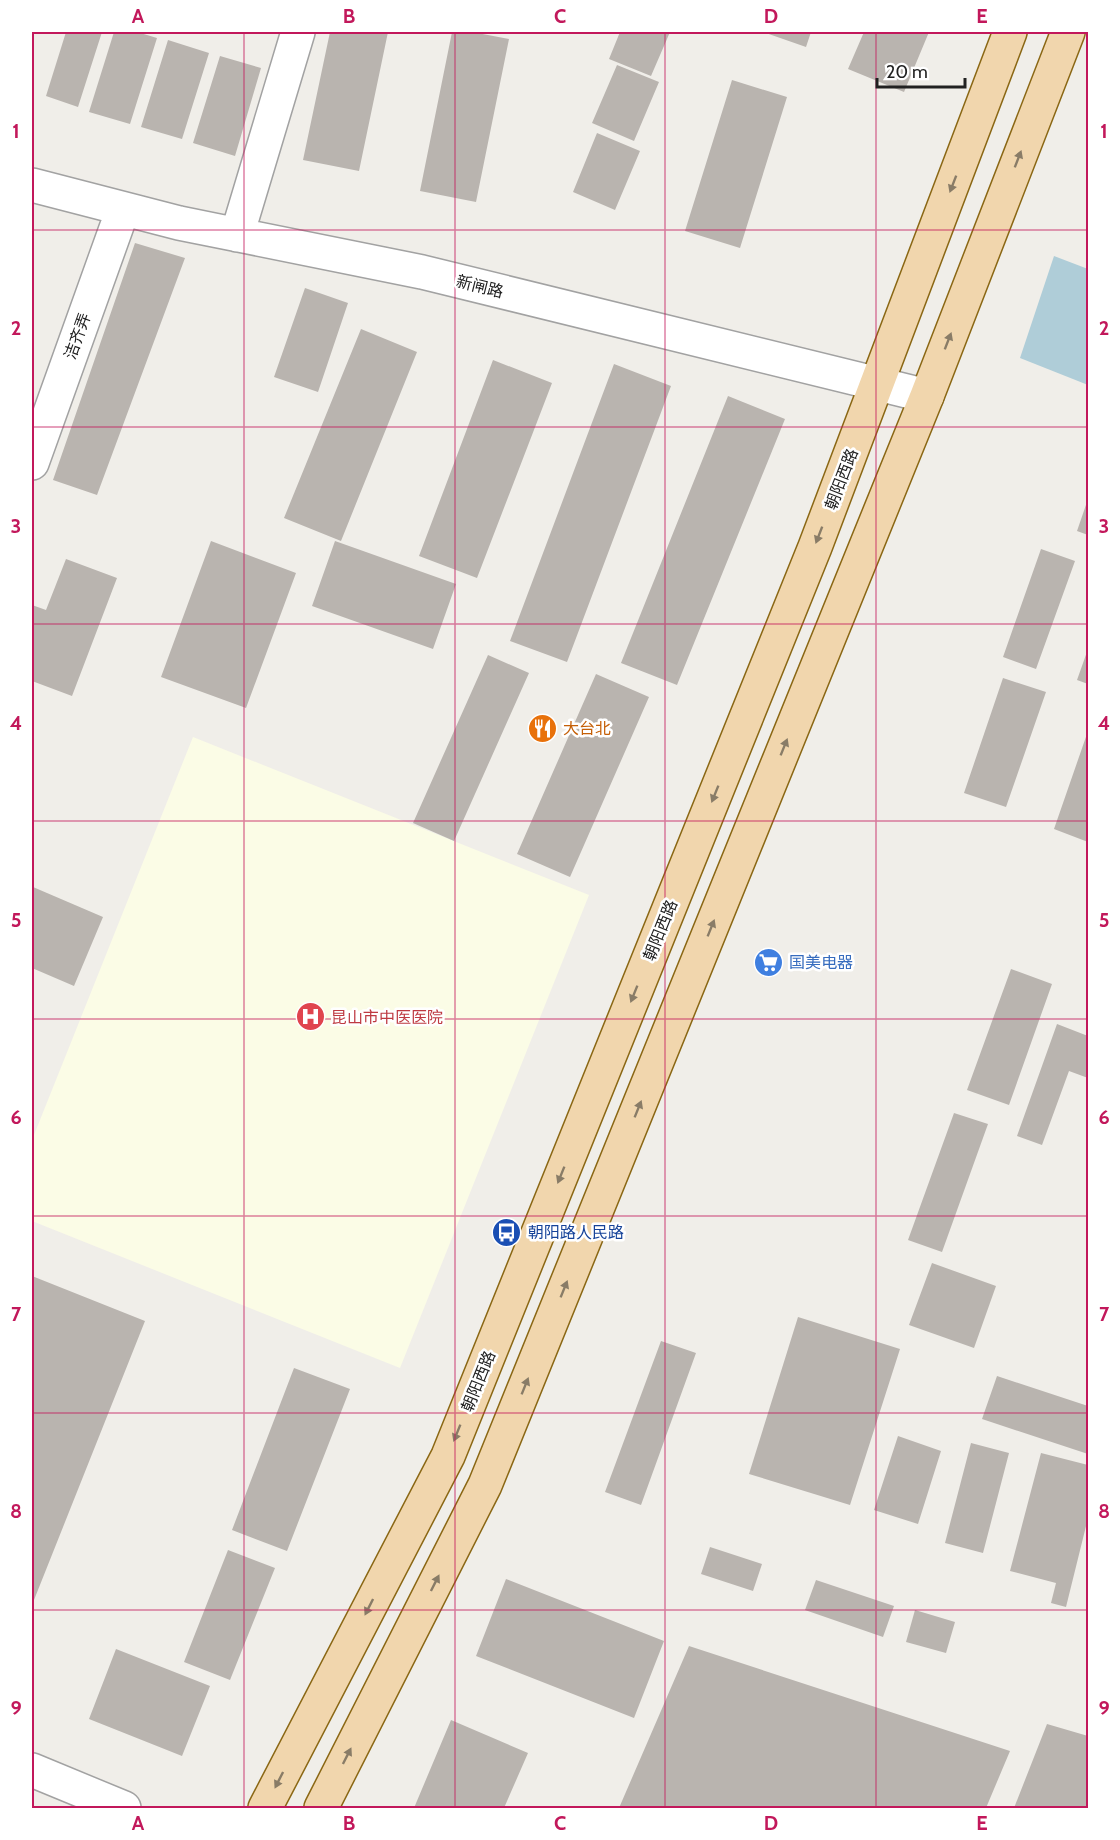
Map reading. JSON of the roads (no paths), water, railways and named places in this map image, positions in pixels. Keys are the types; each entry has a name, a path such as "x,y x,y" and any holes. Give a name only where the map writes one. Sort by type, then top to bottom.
{"main road":[{"name":"朝阳西路","path":"265,1809 448,1456 810,558 1010,32"},
{"path":"321,1809 485,1485 927,396 1068,32"}],"street":[{"path":"237,235 298,32"},
{"name":"新闸路","path":"32,185 237,235 422,272 878,382 927,396"},
{"name":"洁齐弄","path":"32,463 123,209"},
{"path":"32,1770 124,1809"}],"water":[{"path":"1054,256 1088,269 1088,385 1020,358"}],"place":[{"name":"大台北","path":"542,728"},
{"name":"国美电器","path":"768,962"},
{"name":"昆山市中医医院","path":"310,1017"},
{"name":"朝阳路人民路","path":"507,1232"}]}
